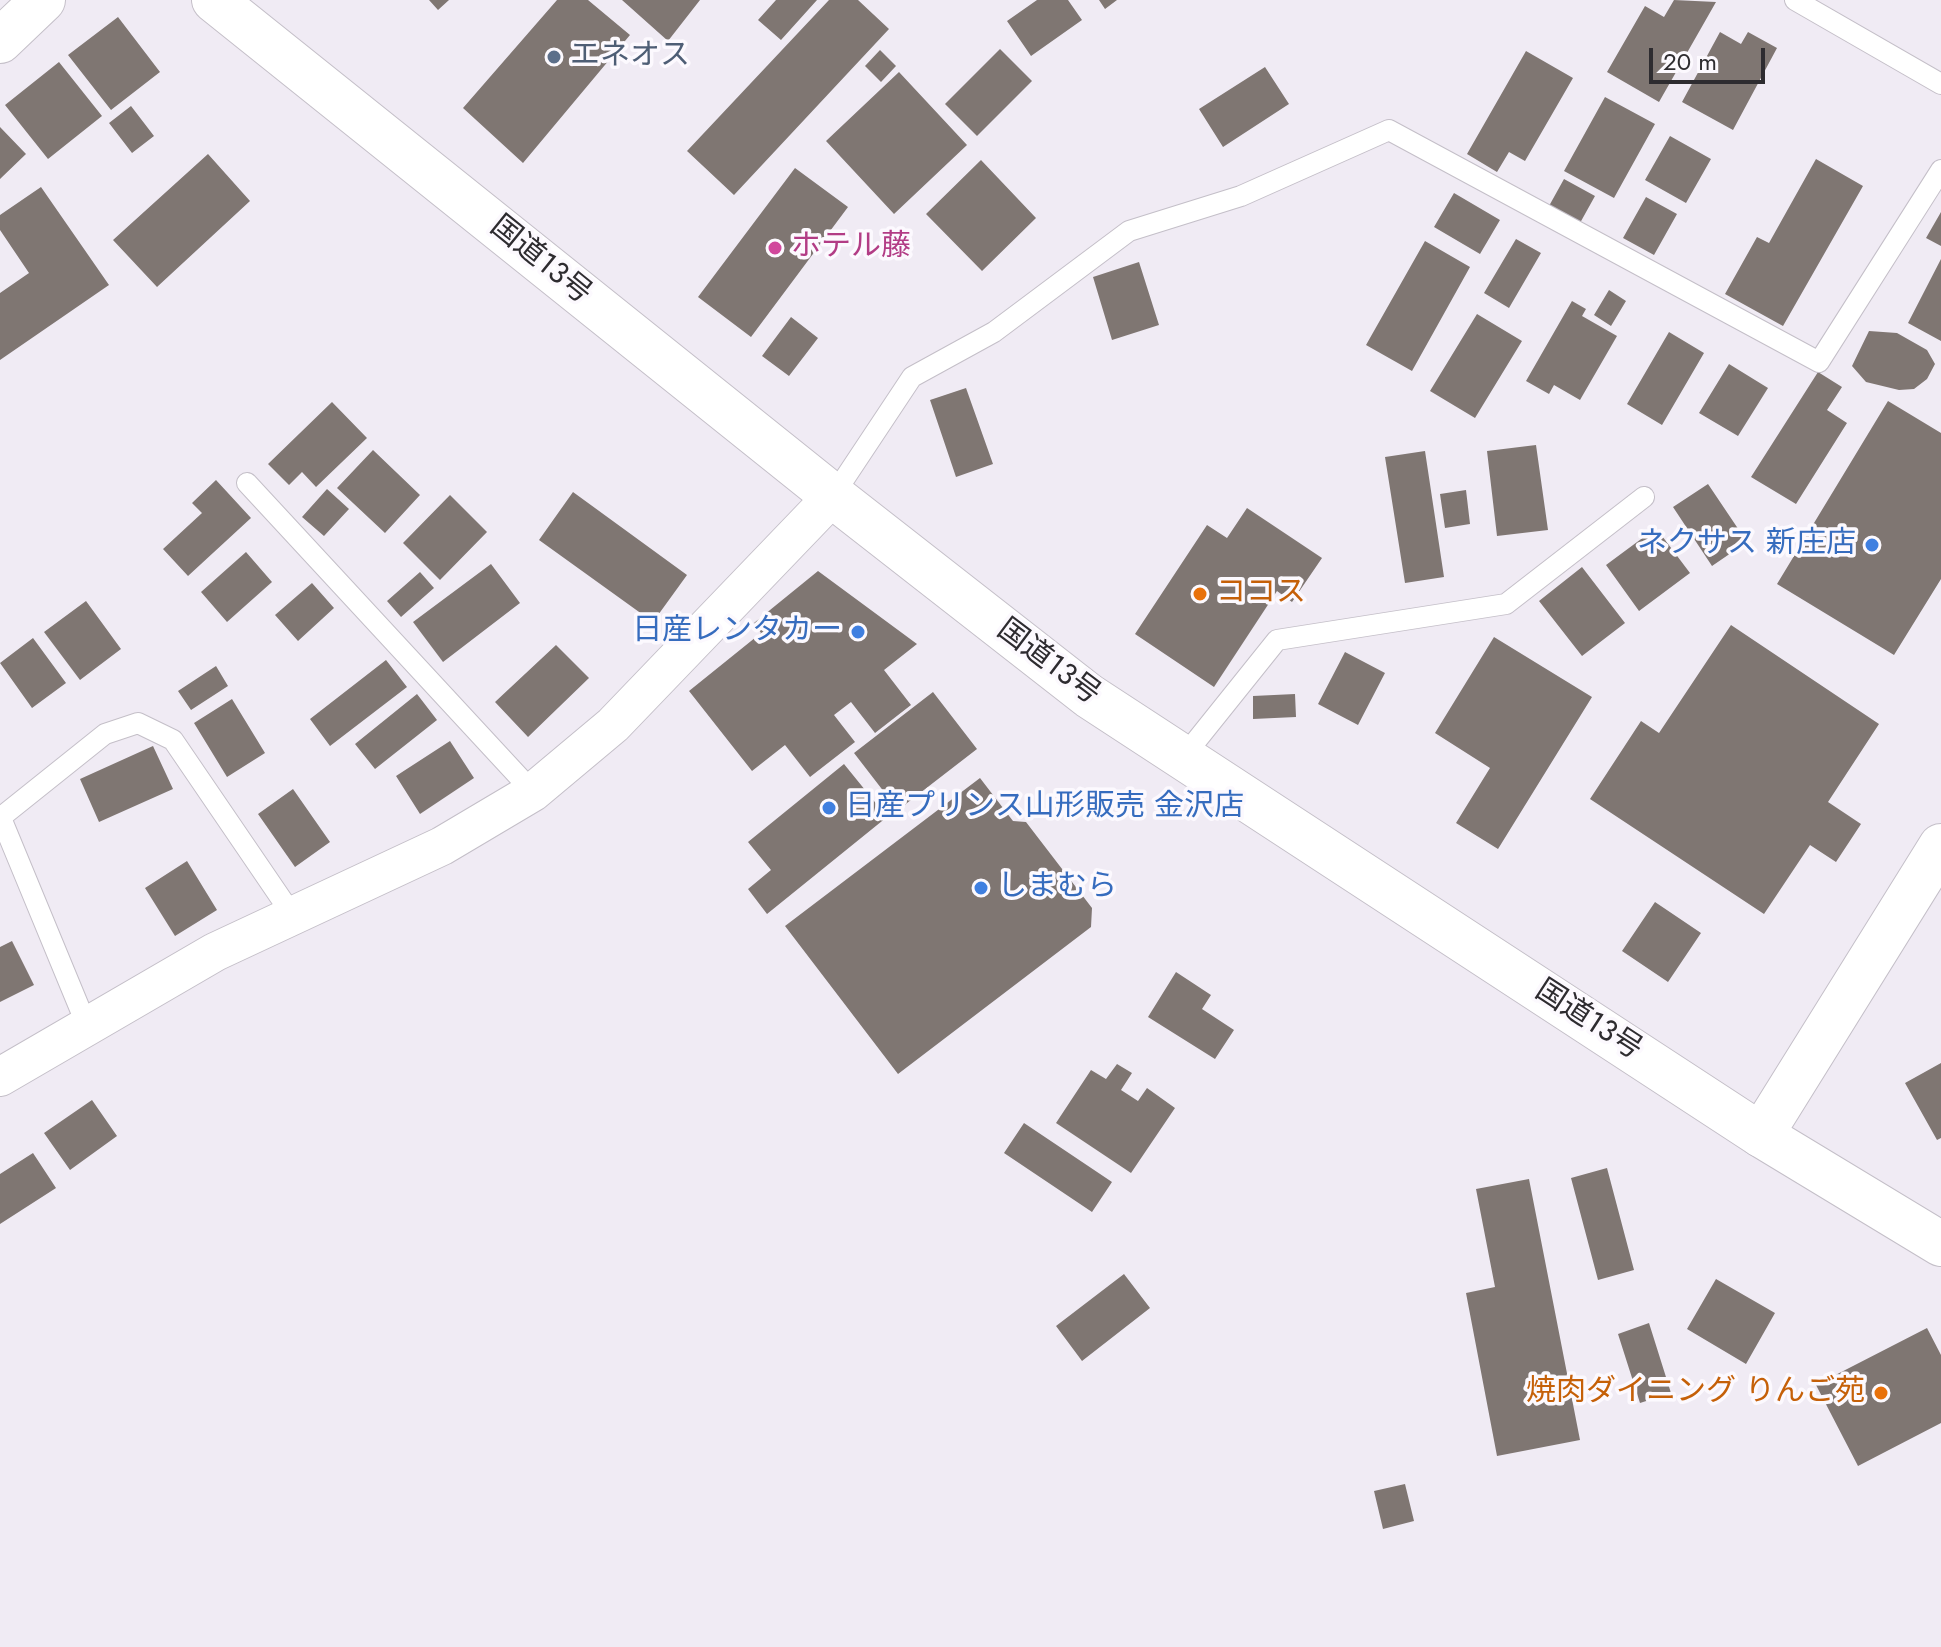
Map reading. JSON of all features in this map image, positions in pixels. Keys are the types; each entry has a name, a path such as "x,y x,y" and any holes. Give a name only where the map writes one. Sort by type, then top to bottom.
{"main road":[{"path":"0,41 43,0"},
{"name":"国道13号","path":"214,0 833,496 1089,696 1761,1135 1941,1244"},
{"path":"1761,1135 1941,846"}],"street":[{"path":"0,1077 215,952 442,846 533,792 613,725 833,496"}],"lane":[{"path":"1795,0 1941,84"},
{"path":"833,496 912,377 994,332 1129,231 1241,196 1389,130 1819,362 1941,170"},
{"path":"247,483 533,792"},
{"path":"1184,756 1277,640 1506,604 1644,497"},
{"path":"87,1026 0,818 105,734 138,723 173,740 293,916"}],"building":[{"path":"429,0 449,0 438,10"},
{"path":"557,0 588,0 630,35 523,163 463,108"},
{"path":"622,0 700,0 668,41"},
{"path":"776,0 817,0 781,40 758,20"},
{"path":"829,0 858,0 889,29 734,195 687,151"},
{"path":"1037,0 1068,0 1082,20 1031,56 1007,21"},
{"path":"1099,0 1117,0 1105,9"},
{"path":"1674,0 1716,2 1659,102 1607,72 1645,6 1664,17"},
{"path":"118,17 160,72 111,110 68,55"},
{"path":"1720,32 1741,44 1748,32 1777,48 1733,130 1682,102"},
{"path":"1000,49 1032,81 977,136 945,104"},
{"path":"880,50 896,66 881,82 865,66"},
{"path":"1526,51 1573,78 1525,161 1509,152 1497,172 1467,154"},
{"path":"59,62 102,116 48,159 5,105"},
{"path":"1265,67 1289,104 1223,147 1199,109"},
{"path":"899,72 967,145 894,214 826,141"},
{"path":"1605,97 1655,124 1614,198 1564,171"},
{"path":"131,106 154,136 132,153 109,123"},
{"path":"0,127 26,154 0,179"},
{"path":"1670,136 1711,159 1686,203 1645,180"},
{"path":"208,154 250,201 157,287 113,240"},
{"path":"1816,159 1863,186 1783,326 1725,294 1757,237 1769,243"},
{"path":"981,160 1036,218 982,271 926,214"},
{"path":"795,168 848,207 751,337 698,297"},
{"path":"1564,179 1595,196 1580,223 1549,206"},
{"path":"41,187 109,285 0,360 0,293 29,273 0,230 0,215"},
{"path":"1454,193 1500,220 1480,254 1434,227"},
{"path":"1646,197 1677,214 1654,255 1623,238"},
{"path":"1941,212 1941,246 1926,238"},
{"path":"1516,239 1541,253 1509,308 1484,293"},
{"path":"1425,241 1470,267 1412,371 1366,345"},
{"path":"1941,259 1941,341 1908,323"},
{"path":"1139,262 1159,325 1112,340 1093,277"},
{"path":"1609,290 1626,301 1611,326 1594,315"},
{"path":"1572,301 1586,309 1582,316 1617,336 1580,400 1554,385 1549,394 1526,381"},
{"path":"1477,314 1522,341 1475,418 1430,391"},
{"path":"791,317 818,338 789,376 762,356"},
{"path":"1869,331 1897,333 1927,350 1935,364 1927,379 1914,389 1899,390 1866,382 1852,366"},
{"path":"1669,332 1704,353 1662,425 1627,404"},
{"path":"1729,364 1768,388 1738,436 1699,413"},
{"path":"1818,372 1842,387 1827,410 1847,423 1796,504 1751,477"},
{"path":"966,388 993,464 956,477 930,400"},
{"path":"1888,401 1941,433 1941,579 1894,655 1777,584"},
{"path":"332,402 367,438 316,487 302,472 289,485 268,464"},
{"path":"1536,445 1548,530 1497,536 1487,451"},
{"path":"373,450 420,495 385,533 337,488"},
{"path":"1425,451 1444,577 1405,583 1385,457"},
{"path":"216,480 251,518 188,576 163,549 202,513 192,503"},
{"path":"1708,484 1747,542 1712,566 1673,507"},
{"path":"327,489 349,509 324,536 302,517"},
{"path":"1466,490 1470,524 1445,528 1440,494"},
{"path":"573,492 687,575 653,622 539,540"},
{"path":"450,495 487,532 440,580 403,543"},
{"path":"1247,508 1322,558 1292,602 1277,591 1214,687 1135,634 1207,525 1227,538"},
{"path":"1656,528 1690,573 1639,611 1606,565"},
{"path":"246,552 272,582 227,622 201,592"},
{"path":"491,564 520,603 443,662 413,622"},
{"path":"1582,567 1625,623 1582,656 1539,601"},
{"path":"818,571 917,644 884,670 911,705 875,733 851,702 834,715 855,742 810,777 785,745 752,771 689,691 761,633 754,623"},
{"path":"420,572 434,588 401,617 387,601"},
{"path":"312,583 334,608 298,641 275,615"},
{"path":"86,601 121,649 80,680 44,632"},
{"path":"1731,625 1879,724 1828,802 1861,824 1836,862 1810,845 1764,914 1590,799 1641,721 1659,733"},
{"path":"1494,637 1592,697 1498,849 1456,823 1490,768 1435,733"},
{"path":"33,638 66,683 32,708 0,663"},
{"path":"556,645 589,678 528,737 495,702"},
{"path":"1345,652 1385,673 1358,725 1318,704"},
{"path":"386,660 407,687 330,746 310,719"},
{"path":"216,666 228,686 191,710 178,691"},
{"path":"933,692 977,749 898,810 854,753"},
{"path":"417,694 437,720 375,769 355,744"},
{"path":"1295,694 1296,717 1253,719 1253,696"},
{"path":"232,699 265,753 227,777 194,723"},
{"path":"450,741 474,778 420,814 396,776"},
{"path":"153,746 173,789 99,822 80,779"},
{"path":"844,764 887,817 767,914 748,889 771,870 748,842"},
{"path":"980,778 1013,821 1026,822 1092,908 1091,927 898,1074 785,926"},
{"path":"293,789 330,842 295,867 258,814"},
{"path":"187,861 217,910 175,936 145,888"},
{"path":"1655,902 1701,933 1668,982 1622,951"},
{"path":"12,941 34,985 0,1002 0,947"},
{"path":"1176,972 1211,995 1202,1009 1234,1030 1215,1059 1148,1017"},
{"path":"1941,1063 1941,1138 1937,1140 1905,1083"},
{"path":"1117,1064 1132,1073 1121,1090 1138,1101 1147,1088 1175,1108 1131,1173 1056,1123 1091,1070 1106,1079"},
{"path":"92,1100 117,1136 70,1170 44,1133"},
{"path":"1024,1123 1112,1182 1092,1212 1004,1153"},
{"path":"33,1153 56,1188 0,1224 0,1174"},
{"path":"1607,1168 1634,1270 1598,1280 1571,1178"},
{"path":"1529,1179 1580,1440 1497,1456 1466,1293 1495,1287 1476,1189"},
{"path":"1124,1274 1150,1308 1082,1361 1056,1326"},
{"path":"1716,1279 1775,1313 1746,1364 1687,1329"},
{"path":"1649,1323 1671,1393 1640,1403 1618,1334"},
{"path":"1927,1328 1941,1355 1941,1423 1858,1466 1816,1385"},
{"path":"1405,1484 1414,1521 1383,1529 1374,1491"}],"place":[{"name":"エネオス","path":"554,57"},
{"name":"ホテル藤","path":"775,248"},
{"name":"ネクサス 新庄店","path":"1872,545"},
{"name":"ココス","path":"1200,594"},
{"name":"日産レンタカー","path":"858,632"},
{"name":"日産プリンス山形販売 金沢店","path":"829,808"},
{"name":"しまむら","path":"981,888"},
{"name":"焼肉ダイニング りんご苑","path":"1881,1393"}]}
